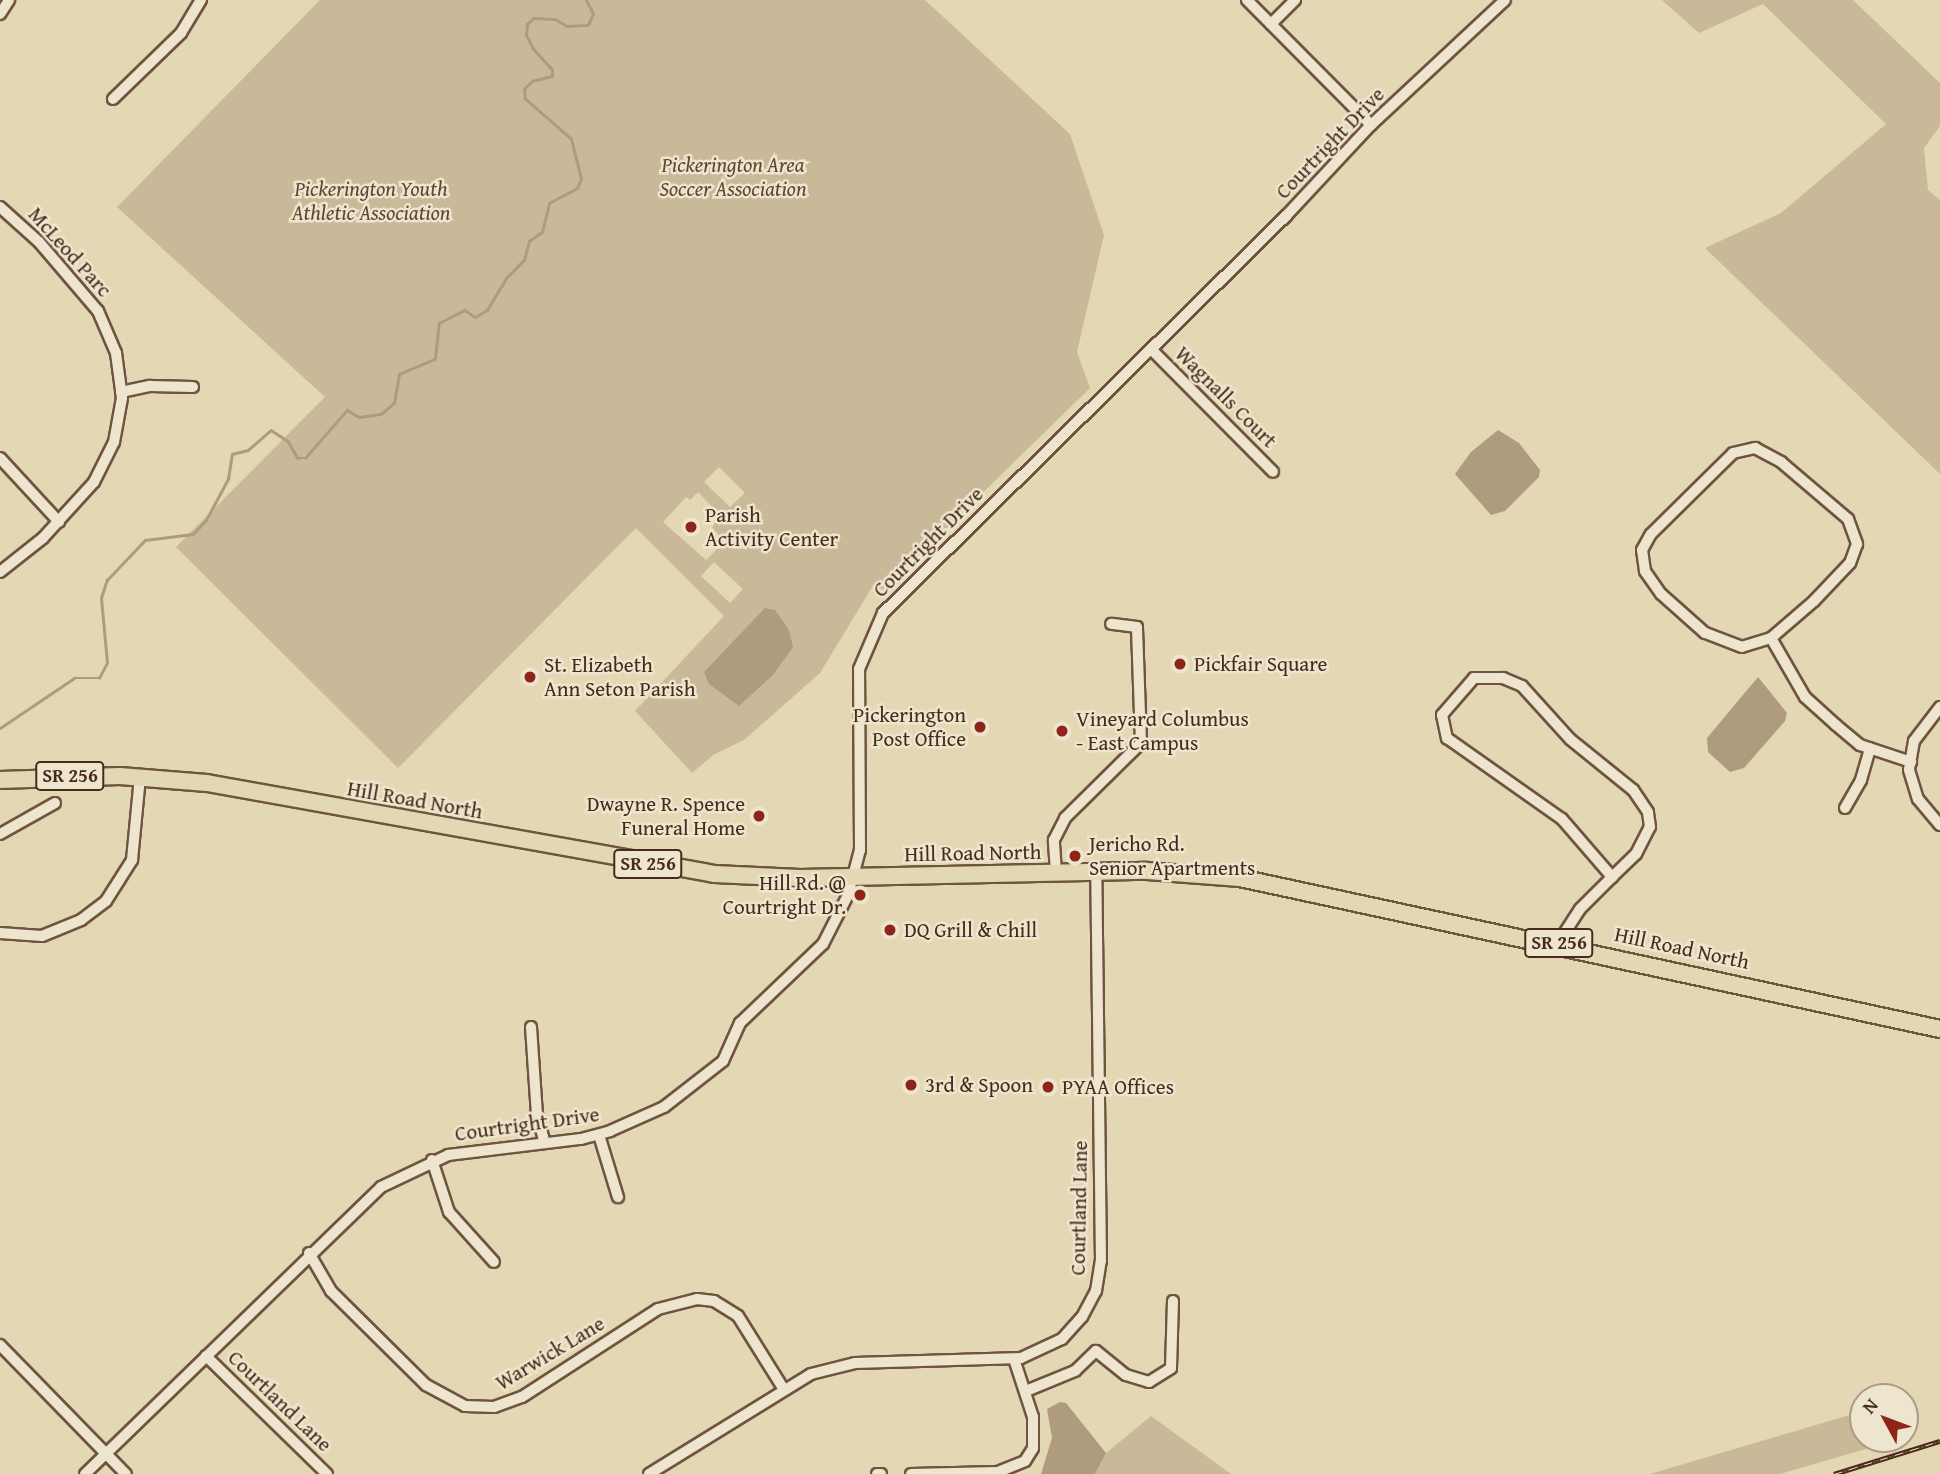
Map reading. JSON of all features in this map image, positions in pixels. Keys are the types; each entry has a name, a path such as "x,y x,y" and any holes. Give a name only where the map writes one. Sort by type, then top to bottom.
{"main road":[{"name":"Hill Road North","path":"0,780 141,777 258,790 685,870 760,877 1096,871 1240,878 1558,943 1940,1029"}],"street":[{"path":"0,14 9,0"},
{"path":"113,99 181,33 201,0"},
{"path":"1247,0 1371,125"},
{"path":"1271,24 1295,0"},
{"name":"Courtright Drive","path":"85,1474 369,1195 432,1160 462,1152 599,1135 664,1107 723,1061 740,1023 823,944 842,911 854,877 859,850 859,669 878,623 925,570 1151,349 1371,125 1505,0"},
{"name":"McLeod Parc","path":"0,207 39,242 98,311 114,345 121,392 118,427 108,456 94,482 58,522 0,572"},
{"name":"Wagnalls Court","path":"1151,349 1273,472"},
{"path":"121,392 150,386 193,387"},
{"path":"1743,449 1766,451 1781,462 1848,519 1857,544 1850,564 1771,638 1741,647 1706,633 1661,594 1642,562 1642,550 1651,534 1733,453 1743,449"},
{"path":"0,458 58,522"},
{"path":"1056,872 1054,840 1065,818 1141,743 1137,627 1111,624"},
{"path":"1771,638 1805,697 1852,738 1870,748 1911,762"},
{"path":"1558,943 1580,909 1636,854 1650,827 1648,812 1633,790 1570,739 1522,685 1503,678 1474,678 1442,715 1447,738 1562,819 1612,877"},
{"path":"1940,707 1914,741 1911,762 1918,799 1940,825"},
{"path":"1845,808 1861,780 1870,748"},
{"path":"0,933 42,936 81,920 106,901 132,860 141,777"},
{"path":"0,834 55,803"},
{"name":"Courtland Lane","path":"649,1474 783,1388 840,1365 1014,1359 1049,1347 1072,1329 1090,1305 1100,1275 1096,871"},
{"path":"531,1027 537,1114 545,1143"},
{"path":"599,1135 618,1197"},
{"path":"432,1160 449,1212 494,1262"},
{"name":"Warwick Lane","path":"309,1253 331,1291 417,1376 438,1395 465,1406 494,1407 522,1397 658,1309 696,1299 714,1301 738,1316 783,1388"},
{"path":"1026,1391 1075,1371 1096,1351 1126,1375 1149,1382 1171,1368 1172,1301"},
{"path":"2,1352 127,1474"},
{"name":"Courtland Lane","path":"206,1356 327,1474"},
{"path":"911,1474 998,1472 1019,1466 1033,1448 1033,1417 1014,1359"}],"green space":[{"path":"320,0 925,0 1070,134 1104,235 1077,352 1090,388 883,590 874,584 820,673 744,740 713,755 692,773 635,711 724,616 636,528 398,768 176,547 325,397 117,207","holes":["719,467 745,493 730,507 704,482","698,492 720,515 712,528 725,541 706,560 663,522 686,497 690,500","714,562 743,589 730,603 701,576"]},
{"path":"1662,0 1853,0 1940,83 1940,126 1924,148 1928,190 1940,200 1940,474 1705,248 1781,213 1886,124 1763,4 1699,33"},
{"path":"1849,1415 1849,1453 1852,1453 1780,1474 1650,1474"},
{"path":"1151,1416 1231,1474 1095,1474 1106,1453"}],"shaded area":[{"path":"1498,430 1519,443 1540,470 1539,477 1505,511 1491,515 1455,474 1471,452"},
{"path":"765,608 775,610 789,630 793,647 773,675 739,706 709,684 704,672"},
{"path":"1758,677 1787,713 1785,721 1744,768 1730,772 1708,752 1707,738"},
{"path":"1060,1402 1066,1403 1106,1453 1095,1474 1041,1474 1052,1438 1047,1409"}],"waterway":[{"path":"0,728 74,678 99,678 107,663 101,598 107,580 145,540 193,534 206,520 228,479 232,454 248,450 271,430 288,441 298,458 305,458 347,410 359,417 381,414 394,403 399,374 435,359 439,323 465,310 475,317 487,310 506,278 524,260 529,241 542,232 549,203 577,188 581,179 571,139 525,99 524,89 532,81 552,76 552,70 533,49 526,35 527,24 534,18 555,19 567,26 588,25 593,14 586,0"}],"railway":[{"path":"1834,1474 1940,1441"}],"place":[{"name":"Parish Activity Center","path":"691,527"},
{"name":"Pickfair Square","path":"1180,664"},
{"name":"St. Elizabeth Ann Seton Parish","path":"530,677"},
{"name":"Pickerington Post Office","path":"980,727"},
{"name":"Vineyard Columbus - East Campus","path":"1062,731"},
{"name":"Dwayne R. Spence Funeral Home","path":"759,816"},
{"name":"Jericho Rd. Senior Apartments","path":"1075,856"},
{"name":"Hill Rd. @ Courtright Dr.","path":"860,895"},
{"name":"DQ Grill & Chill","path":"890,930"},
{"name":"3rd & Spoon","path":"911,1085"},
{"name":"PYAA Offices","path":"1048,1087"}],"park label":[{"name":"Pickerington Area Soccer Association","path":"733,177"},
{"name":"Pickerington Youth Athletic Association","path":"371,201"}]}
